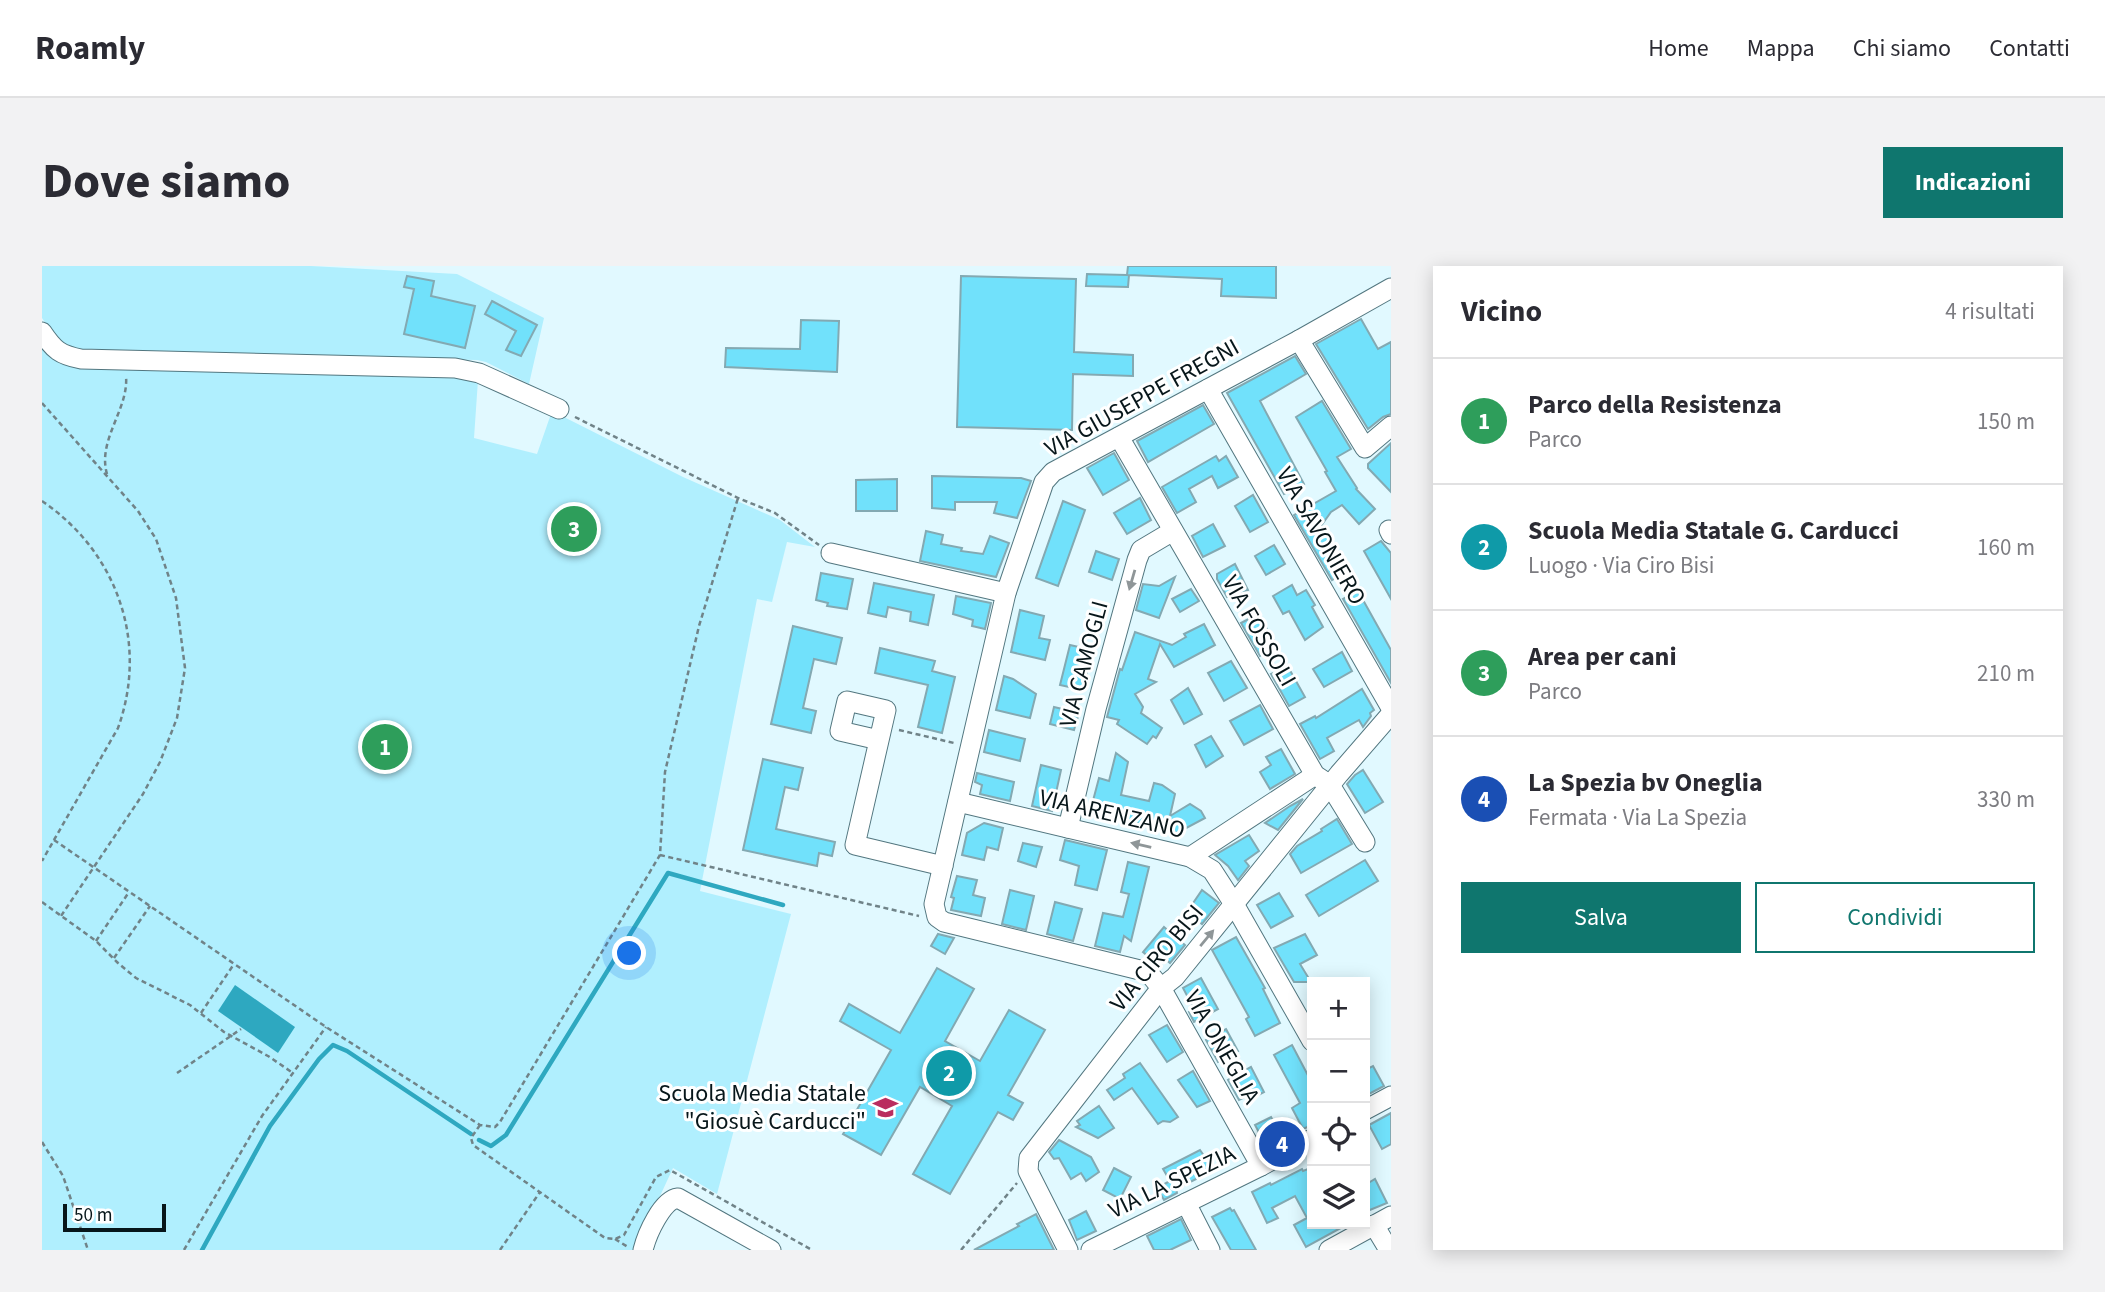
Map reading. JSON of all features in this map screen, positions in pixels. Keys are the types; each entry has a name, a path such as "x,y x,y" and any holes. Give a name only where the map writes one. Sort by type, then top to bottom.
{"street":[{"name":"VIA GIUSEPPE FREGNI","path":"935,911 934,904 1006,593 1044,482 1053,472 1391,288"},
{"path":"42,332 63,355 81,359 455,368 479,373 559,409"},
{"path":"1299,340 1365,448 1391,426"},
{"name":"VIA SAVONIERO","path":"1208,389 1391,708"},
{"name":"VIA FOSSOLI","path":"1119,437 1322,780 1365,842"},
{"name":"VIA CAMOGLI","path":"1068,828 1096,709 1137,560 1141,550 1173,531"},
{"path":"831,552 1006,593"},
{"name":"VIA CIRO BISI","path":"1028,1171 1029,1158 1161,988 1175,977 1235,905 1322,780 1391,714"},
{"path":"880,733 855,845 943,866"},
{"path":"1190,857 1322,780"},
{"name":"VIA ARENZANO","path":"958,802 1190,857 1212,870 1235,905 1311,1040"},
{"path":"935,911 937,917 944,922 1148,972 1161,988"},
{"name":"VIA ONEGLIA","path":"1161,988 1261,1166"},
{"path":"1370,1107 1391,1096"},
{"name":"VIA LA SPEZIA","path":"1091,1250 1307,1142"},
{"path":"1028,1171 1068,1250"},
{"path":"643,1250 664,1205 671,1199 678,1198 771,1250"},
{"path":"1186,1203 1210,1250"},
{"path":"1329,1250 1382,1220 1389,1250"}],"path":[{"path":"108,477 105,454 126,385 122,359"},
{"path":"42,403 149,526 164,557 179,613 185,668 177,718 160,762 143,793 61,916"},
{"path":"559,409 737,498 775,513 831,552"},
{"path":"54,840 326,1027 480,1125 495,1127 660,855 665,772 699,626 737,498"},
{"path":"42,502 76,528 104,568 121,608 131,665 118,728 42,860"},
{"path":"880,733 971,747"},
{"path":"660,855 920,916 935,911"},
{"path":"96,941 129,892"},
{"path":"42,902 96,941 136,978 178,999 230,1036 293,1073"},
{"path":"114,958 150,906"},
{"path":"201,1013 234,964"},
{"path":"184,1250 262,1116 326,1027"},
{"path":"177,1073 241,1029"},
{"path":"480,1125 471,1138 474,1145 604,1238 615,1239 634,1250"},
{"path":"42,1142 63,1176 88,1250"},
{"path":"615,1239 624,1234 656,1177 670,1170 812,1250"},
{"path":"961,1250 1028,1171"},
{"path":"500,1250 540,1192"}],"shaded area":[{"path":"42,266 311,266 457,274 544,318 529,384 477,360 65,352 42,318"},
{"path":"42,338 60,364 442,371 478,380 474,438 537,454 552,411 683,477 780,520 815,547 787,542 772,602 757,599 700,891 791,914 717,1194 673,1168 635,1250 42,1250"},
{"path":"235,985 295,1027 278,1053 218,1011"}],"building":[{"path":"1128,266 1276,266 1276,298 1221,296 1222,279 1129,275 1128,287 1086,286 1087,274 1127,275"},
{"path":"407,276 434,281 431,296 475,306 465,348 404,334 414,289 404,287"},
{"path":"961,276 1076,279 1074,352 1133,355 1133,376 1073,374 1072,430 957,427"},
{"path":"492,301 537,325 521,356 506,350 516,331 485,314"},
{"path":"1361,319 1378,349 1391,342 1391,414 1368,429 1316,344"},
{"path":"801,320 839,321 837,372 725,367 726,348 800,349"},
{"path":"1295,356 1306,374 1260,401 1304,484 1284,494 1227,393"},
{"path":"1322,401 1351,449 1337,457 1356,489 1375,509 1359,524 1342,505 1331,512 1321,526 1347,571 1332,580 1294,515 1336,491 1296,417"},
{"path":"1203,405 1214,424 1148,462 1137,441"},
{"path":"1391,443 1391,492 1368,468 1368,464"},
{"path":"1114,453 1129,480 1103,495 1087,468"},
{"path":"1216,456 1219,461 1226,456 1238,477 1218,488 1212,476 1189,489 1196,502 1177,513 1162,487"},
{"path":"932,476 1021,478 1031,481 1017,518 994,513 997,502 955,502 955,510 932,508"},
{"path":"897,479 897,511 856,511 856,480"},
{"path":"1253,495 1268,522 1250,532 1235,506"},
{"path":"1140,498 1151,520 1127,534 1114,513"},
{"path":"1063,501 1085,510 1058,586 1036,578"},
{"path":"1213,524 1225,546 1203,557 1192,536"},
{"path":"926,531 943,535 941,544 962,548 961,551 983,554 990,536 1009,543 996,577 920,561"},
{"path":"1381,541 1391,553 1391,599 1364,551"},
{"path":"1274,545 1285,564 1266,575 1255,556"},
{"path":"1096,551 1119,559 1112,580 1089,572"},
{"path":"1235,564 1248,590 1237,596 1235,593 1227,597 1217,574"},
{"path":"821,573 853,579 847,609 827,606 828,603 816,600"},
{"path":"1175,577 1159,618 1136,610 1143,584 1159,586"},
{"path":"874,583 934,595 928,625 910,621 911,612 888,607 886,617 868,613"},
{"path":"1292,585 1297,595 1306,590 1323,627 1305,640 1289,611 1283,614 1273,596"},
{"path":"1191,589 1199,601 1180,612 1172,599"},
{"path":"1358,591 1391,650 1391,683 1343,599"},
{"path":"956,596 991,603 985,629 972,626 973,620 953,614"},
{"path":"1020,610 1044,616 1039,638 1050,640 1045,660 1011,652"},
{"path":"1258,614 1277,646 1260,656 1241,623"},
{"path":"1204,624 1215,645 1174,667 1160,644 1148,679 1156,682 1135,694 1143,707 1141,713 1162,728 1156,738 1153,736 1147,744 1117,724 1119,720 1107,717 1120,669 1122,670 1135,632 1172,645 1186,637 1184,634"},
{"path":"793,626 842,638 836,664 814,659 803,708 816,711 811,733 771,724"},
{"path":"1070,645 1092,650 1083,690 1060,685"},
{"path":"880,648 935,661 932,671 955,677 942,733 918,727 928,685 875,673"},
{"path":"1342,652 1352,671 1324,687 1313,669"},
{"path":"1231,661 1247,688 1224,701 1208,673"},
{"path":"1287,665 1305,697 1289,706 1271,674"},
{"path":"1004,676 1036,694 1030,718 996,710"},
{"path":"1188,688 1202,714 1184,724 1171,700"},
{"path":"1362,689 1374,710 1370,713 1371,716 1363,727 1359,720 1327,738 1334,751 1320,759 1300,724 1315,716 1316,718"},
{"path":"1260,705 1273,729 1244,745 1230,721"},
{"path":"1054,707 1079,713 1074,730 1050,724"},
{"path":"989,730 1025,739 1020,761 984,752"},
{"path":"1211,736 1223,756 1206,767 1195,745"},
{"path":"1281,749 1295,774 1270,789 1260,772 1271,765 1266,757"},
{"path":"1116,753 1128,762 1121,795 1149,801 1154,783 1162,785 1175,794 1170,816 1190,804 1201,811 1205,818 1177,833 1090,812 1099,778 1109,781"},
{"path":"763,759 803,768 798,790 785,787 776,829 835,842 832,856 819,853 817,866 743,850"},
{"path":"1041,765 1061,770 1052,811 1032,806"},
{"path":"1363,770 1383,802 1365,813 1347,784"},
{"path":"977,773 1014,782 1010,801 980,794 982,785 975,782"},
{"path":"1303,799 1278,830 1265,823 1290,806"},
{"path":"1337,819 1352,844 1301,873 1290,854 1297,846"},
{"path":"984,823 1003,828 998,850 987,847 984,860 962,855 967,833"},
{"path":"1249,835 1259,851 1245,861 1249,866 1238,880 1228,866 1215,855"},
{"path":"1065,840 1107,850 1097,890 1075,885 1079,866 1060,860"},
{"path":"1023,843 1042,847 1036,867 1018,861"},
{"path":"1365,860 1378,881 1319,916 1306,895"},
{"path":"1128,862 1149,867 1131,941 1124,936 1120,952 1095,946 1103,913 1123,917 1129,894 1121,892"},
{"path":"957,876 977,880 973,895 985,898 981,916 951,910 954,898 951,897"},
{"path":"1010,890 1034,896 1026,930 1002,924"},
{"path":"1202,890 1219,903 1202,924 1187,912"},
{"path":"1279,893 1293,916 1271,928 1257,905"},
{"path":"1055,902 1082,909 1073,941 1047,934"},
{"path":"1164,927 1185,945 1170,963 1161,955 1155,962 1143,952"},
{"path":"938,934 954,938 945,954 931,946"},
{"path":"1305,934 1317,955 1300,964 1308,977 1307,982 1294,982 1274,948"},
{"path":"1236,937 1265,988 1263,989 1280,1023 1255,1036 1246,1019 1249,1017 1212,950"},
{"path":"937,968 974,989 945,1041 980,1061 1009,1010 1045,1030 1008,1095 1023,1103 1013,1120 998,1112 950,1194 913,1174 952,1106 920,1087 881,1155 843,1134 891,1050 840,1021 849,1004 900,1033"},
{"path":"1201,978 1218,1009 1194,1022 1189,1012 1194,1009 1183,988"},
{"path":"1167,1025 1183,1052 1167,1062 1149,1035"},
{"path":"1226,1029 1238,1051 1218,1062 1206,1040"},
{"path":"1292,1045 1307,1074 1307,1127 1303,1129 1292,1108 1300,1103 1274,1055"},
{"path":"1140,1063 1178,1117 1170,1122 1163,1121 1158,1124 1132,1088 1114,1100 1107,1090 1125,1078 1123,1074"},
{"path":"1373,1066 1384,1086 1370,1093 1370,1068"},
{"path":"1251,1067 1264,1092 1253,1098 1251,1094 1239,1100 1228,1080"},
{"path":"1193,1071 1210,1101 1197,1107 1178,1080"},
{"path":"1099,1106 1114,1128 1098,1138 1076,1127 1080,1125 1077,1121"},
{"path":"1391,1113 1391,1144 1382,1149 1370,1124"},
{"path":"1271,1117 1281,1136 1265,1144 1255,1125"},
{"path":"1059,1140 1091,1157 1099,1172 1086,1181 1081,1173 1071,1179 1059,1158 1054,1159 1049,1152"},
{"path":"1200,1150 1214,1170 1176,1189 1177,1193 1164,1200 1157,1188 1170,1181 1163,1169"},
{"path":"1114,1168 1131,1177 1120,1199 1103,1190"},
{"path":"1302,1169 1307,1169 1307,1218 1295,1196 1272,1208 1278,1218 1267,1223 1252,1192 1270,1183 1271,1185"},
{"path":"1375,1179 1387,1203 1370,1210 1370,1182"},
{"path":"1230,1208 1234,1210 1256,1250 1231,1250 1212,1217"},
{"path":"1086,1211 1096,1231 1077,1240 1069,1220"},
{"path":"1036,1214 1054,1250 974,1250 1019,1226 1017,1224"},
{"path":"1307,1218 1307,1229 1339,1229 1306,1247 1294,1225"},
{"path":"1181,1219 1191,1240 1170,1250 1154,1250 1147,1236"}],"waterway":[{"path":"479,1140 491,1146 506,1135 668,873 783,905"},
{"path":"202,1250 270,1126 319,1059 333,1045 347,1051 471,1134"}],"place":[{"name":"Area per cani","path":"574,529"},
{"name":"Parco della Resistenza","path":"385,747"},
{"name":"Scuola Media Statale G. Carducci","path":"949,1073"},
{"name":"Scuola Media Statale \"Giosuè Carducci\"","path":"886,1107"},
{"name":"La Spezia bv Oneglia","path":"1282,1144"}]}
